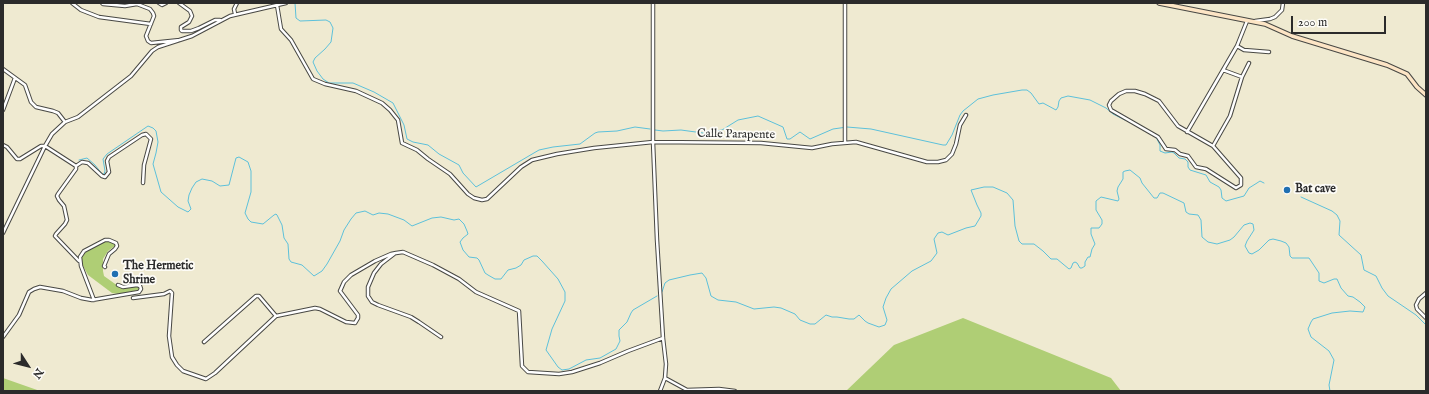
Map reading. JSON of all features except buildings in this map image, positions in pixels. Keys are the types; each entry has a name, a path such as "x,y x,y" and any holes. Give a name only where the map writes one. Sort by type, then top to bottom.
{"street":[{"path":"72,3 81,10 99,17 151,24"},
{"path":"159,3 163,5 166,3"},
{"path":"179,3 190,11 192,16 189,22 181,27 180,30 182,31 199,28 215,20 221,20"},
{"path":"235,14 234,9 237,3"},
{"path":"3,233 52,134 65,122 78,117 131,76 152,50 182,40 235,14 286,3"},
{"path":"653,3 653,142 656,240 666,364 665,378 660,391"},
{"path":"845,3 845,143"},
{"path":"1159,3 1272,26 1292,36 1363,57 1407,74 1417,87 1426,95"},
{"path":"1252,21 1275,17 1282,10 1283,3"},
{"path":"102,4 142,5 150,9 154,16 146,32 148,41 151,43 182,40"},
{"name":"Calle Parapente","path":"277,5 281,29 291,40 313,79 332,86 356,91 382,103 398,120 402,143 417,150 450,174 465,191 474,198 482,200 487,199 521,167 532,160 588,149 653,142 761,143 812,148 856,142 927,162 938,162 946,160 952,154 956,144 960,124 966,115"},
{"path":"1187,132 1237,46 1247,20"},
{"path":"1237,46 1244,50 1269,52"},
{"path":"1213,146 1232,110 1242,77 1249,62"},
{"path":"3,70 25,84 31,102 36,107 58,113 65,122"},
{"path":"1223,70 1242,77"},
{"path":"3,110 15,78"},
{"path":"1126,91 1135,91 1145,94 1159,101 1178,126 1213,146 1241,178 1242,183 1239,187 1236,188 1232,186 1206,169 1196,167 1188,156 1180,154 1174,150 1166,149 1158,137 1115,113 1111,110 1109,103 1119,94 1126,91"},
{"path":"94,300 79,261 55,236 67,220 64,206 57,196 76,169 76,166 82,162 88,163 105,177 109,172 107,161 109,157 142,135 146,134 150,139 144,165 143,183"},
{"path":"3,145 7,147 15,157 20,159 40,146 45,146 76,166"},
{"path":"79,261 84,251 105,240 109,240 116,243 117,246 109,254 104,266 105,267"},
{"path":"133,298 164,294 170,291 172,293 169,336 172,357 183,371 206,379 215,374 276,316 315,308 346,322 355,323 358,315 340,291 344,282 351,275 375,261 391,254 403,252 434,265 459,279 476,292 519,312 522,366 528,372 559,374 572,372 600,363 628,350 663,338"},
{"path":"396,253 381,264 374,273 368,287 368,296 372,302 419,322 441,337"},
{"path":"3,337 19,315 29,292 34,289 40,287 63,291 81,298 94,300 139,292 141,289 140,286 137,285 123,287 118,285"},
{"path":"1426,293 1419,299 1416,305 1417,309 1426,318"},
{"path":"204,342 256,296 259,296 276,316"},
{"path":"665,378 686,390 719,389 735,391"}],"green space":[{"path":"105,241 116,245 108,251 103,259 104,276 118,286 124,288 136,286 139,290 118,294 112,293 88,275 82,264 82,257 86,252"},
{"path":"963,318 1111,378 1121,391 846,391 894,345"},
{"path":"3,378 40,391 3,391"}],"waterway":[{"path":"295,3 296,18 300,21 326,20 330,22 333,28 331,42 313,62 323,79 329,83 353,83 374,92 393,103 404,125 407,139 413,142 428,145 439,154 459,165 463,173 476,187 539,150 580,144 598,132 617,131 635,127 650,129"},
{"path":"655,130 681,130 703,133 722,130 738,120 758,116 783,127 787,139 790,139 800,132 810,139 833,129 847,127 871,129 946,145 952,135 960,115 978,99 1022,90 1027,90 1031,93 1039,104 1043,103 1056,110 1061,98 1068,96 1090,100 1125,120"},
{"path":"79,160 87,158 102,174 104,174 103,159 107,154 148,126 153,128 156,131 158,142 153,164 161,192 178,207 188,212 191,209 188,201 189,195 196,182 202,179 212,181 220,186 229,185 236,158 239,157 248,162 251,171 251,192 245,213 248,219 251,222 263,224 276,214 282,225 284,238 288,244 289,259 291,262 302,265 314,276 322,271 327,264 340,241 344,230 356,213 365,211 373,215 379,213 388,214 404,220 412,226 432,218 441,217 454,220 459,219 464,224 468,234 460,242 463,250 469,257 477,258 485,273 488,275 495,279 501,279 508,270 521,265 524,260 537,256 558,279 565,292 565,301 552,329 546,350 558,367 562,370 569,369 586,360 600,358 616,349 620,341 619,330 627,322 633,310 657,296"},
{"path":"1156,137 1160,145 1160,151 1165,153 1172,152 1179,158 1185,159 1188,162 1188,167 1190,170 1206,175 1210,182 1219,187 1222,198 1226,201 1244,196 1249,188 1260,181 1264,183"},
{"path":"662,292 665,283 669,280 702,273 706,278 711,296 718,300 736,302 754,309 774,307 781,308 795,314 800,320 810,324 815,324 826,315 849,319 854,319 859,315 868,323 879,327 885,325 887,320 883,307 891,289 912,271 931,261 937,253 934,239 938,233 942,232 948,235 975,226 981,216 981,213 971,190 984,187 993,187 1007,193 1013,200 1015,226 1019,241 1022,244 1034,244 1051,259 1057,259 1069,269 1075,262 1080,268 1082,268 1085,266 1085,262 1088,257 1090,257 1095,244 1091,234 1091,228 1099,228 1102,224 1102,220 1096,210 1096,201 1101,197 1118,201 1117,191 1123,179 1123,172 1130,170 1140,178 1142,183 1154,198 1157,198 1160,193 1163,193 1184,203 1186,212 1189,214 1198,215 1201,220 1202,237 1208,242 1217,244 1230,240 1244,225 1250,223 1253,224 1254,230 1245,246 1249,253 1252,254 1259,250 1269,240 1273,239 1286,243 1289,247 1290,256 1292,258 1309,258 1319,273 1319,281 1324,283 1337,279 1341,288 1348,296 1353,297 1365,307 1363,312 1350,311 1332,313 1313,319 1308,329 1311,337 1329,351 1334,360 1329,385 1330,391"},
{"path":"1301,197 1332,211 1337,215 1340,221 1339,235 1361,255 1364,270 1376,276 1388,296 1416,315 1426,325"}],"place":[{"name":"Bat cave","path":"1287,190"},
{"name":"The Hermetic Shrine","path":"115,274"}]}
